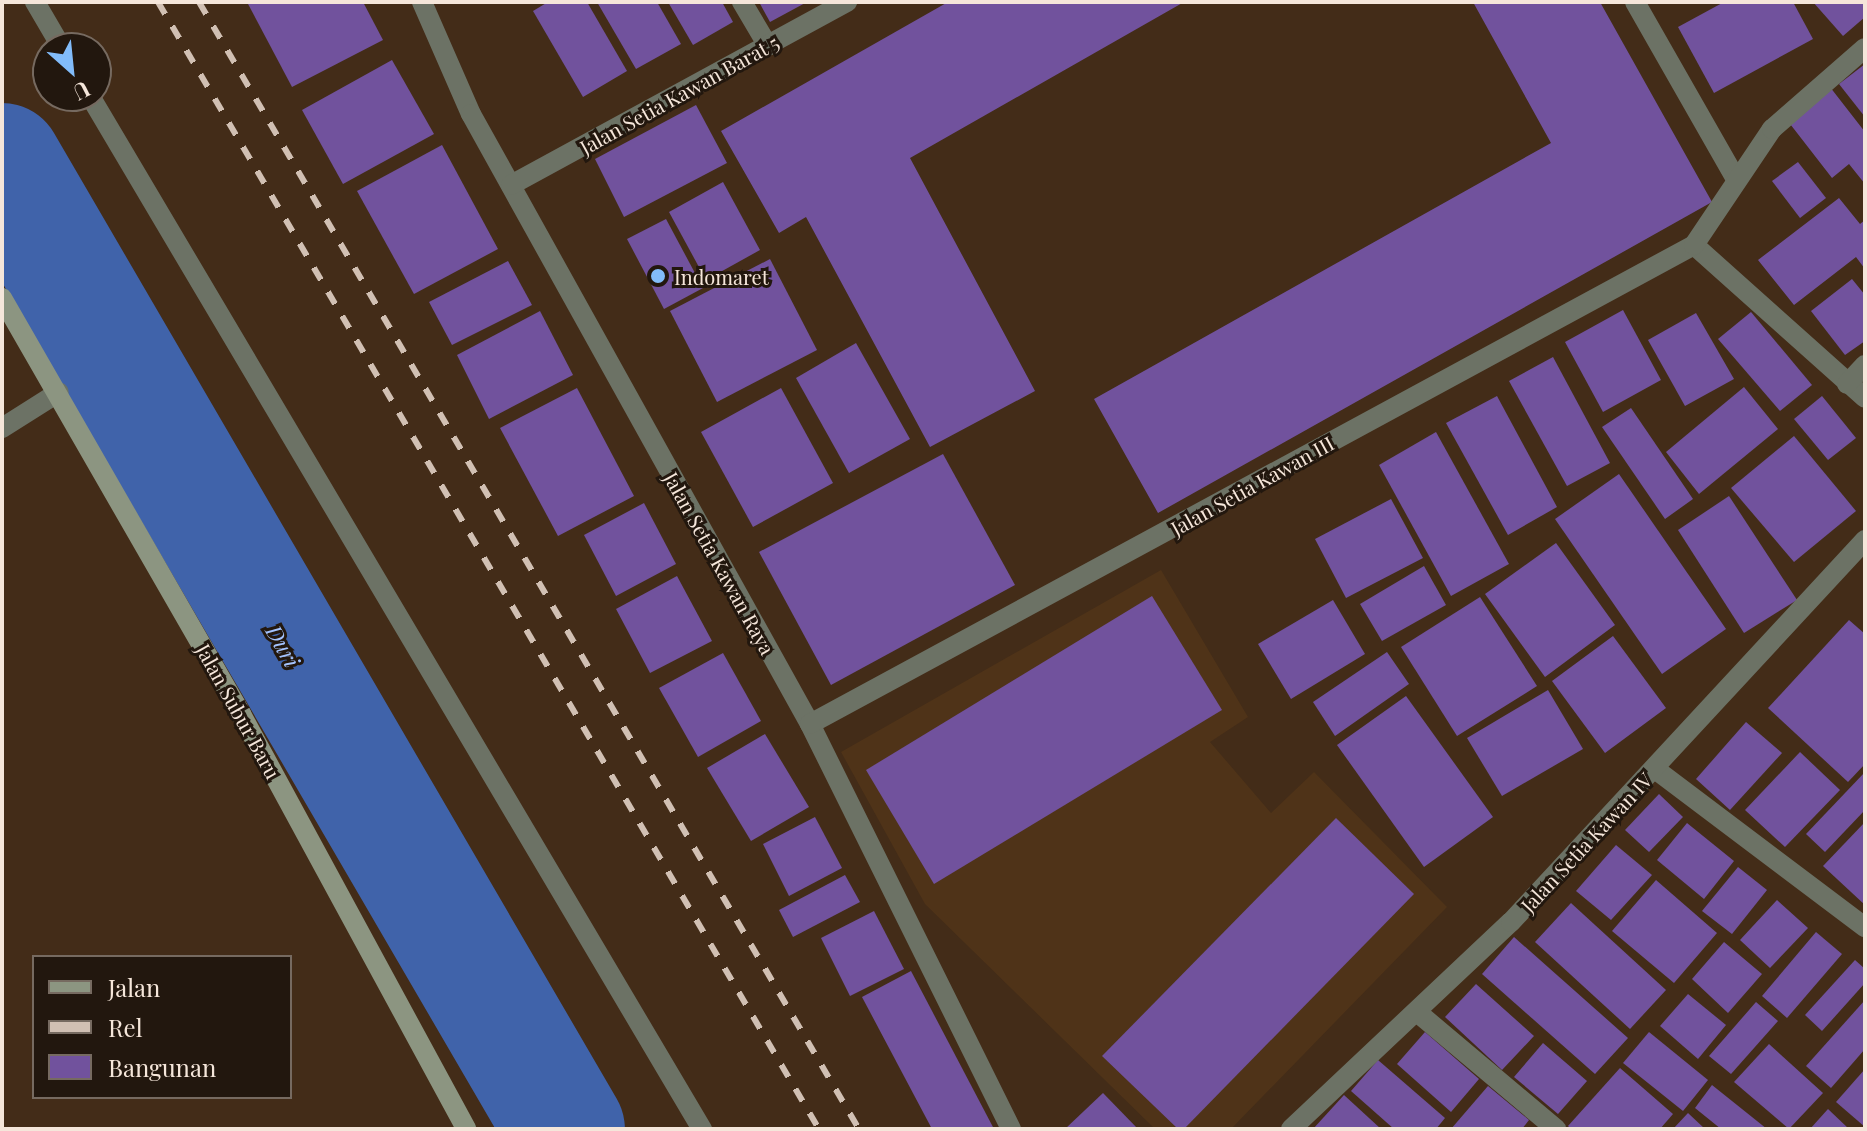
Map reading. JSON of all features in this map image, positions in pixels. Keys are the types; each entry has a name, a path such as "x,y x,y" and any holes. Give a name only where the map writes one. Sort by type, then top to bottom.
{"street":[{"path":"35,2 53,32"},
{"name":"Jalan Setia Kawan Raya","path":"422,2 471,114 810,724 1011,1129"},
{"path":"742,2 768,46"},
{"name":"Jalan Setia Kawan Barat 5","path":"511,185 847,2"},
{"path":"1635,2 1736,179"},
{"path":"1865,48 1772,129 1694,245 1865,398"},
{"path":"99,112 702,1129"},
{"name":"Jalan Setia Kawan III","path":"810,724 1694,245"},
{"name":"Jalan Subur Baru","path":"2,298 59,392 241,714 466,1129"},
{"path":"1847,384 1865,365"},
{"path":"2,428 59,392"},
{"name":"Jalan Setia Kawan IV","path":"1291,1129 1511,922 1865,540"},
{"path":"1655,769 1865,927"},
{"path":"1417,1012 1556,1129"}],"shaded area":[{"path":"1161,570 1248,717 1210,742 1271,813 1314,772 1447,907 1231,1129 1155,1129 925,904 841,752"}],"building":[{"path":"247,2 363,2 383,40 292,87"},
{"path":"548,2 587,2 627,71 583,97 533,11"},
{"path":"597,2 657,2 681,44 636,69"},
{"path":"668,2 722,2 733,22 693,45"},
{"path":"759,2 807,2 770,22"},
{"path":"948,2 1184,2 910,158 1035,391 930,447 806,217 779,233 721,131"},
{"path":"1473,2 1600,2 1712,202 1158,513 1094,399 1551,143"},
{"path":"1724,2 1793,2 1813,39 1714,93 1678,27"},
{"path":"1813,2 1865,2 1865,17 1843,36"},
{"path":"392,60 434,134 343,184 302,110"},
{"path":"1865,64 1865,117 1839,84"},
{"path":"1830,87 1865,132 1865,184 1849,164 1832,178 1787,120"},
{"path":"696,105 727,163 624,217 595,159"},
{"path":"442,145 498,249 414,294 357,191"},
{"path":"1798,162 1826,198 1800,218 1772,181"},
{"path":"723,182 760,250 706,280 669,212"},
{"path":"1839,198 1860,224 1865,220 1865,269 1856,257 1794,305 1758,260"},
{"path":"666,219 703,288 664,309 627,239"},
{"path":"770,259 817,350 717,402 670,311"},
{"path":"508,261 532,305 452,345 429,302"},
{"path":"1852,279 1865,295 1865,341 1845,355 1811,311"},
{"path":"1623,310 1661,380 1603,412 1565,342"},
{"path":"540,311 573,375 489,419 457,355"},
{"path":"1751,312 1812,385 1780,411 1718,339"},
{"path":"1696,313 1734,379 1685,406 1648,340"},
{"path":"856,343 910,439 849,473 796,378"},
{"path":"1553,357 1610,463 1567,486 1509,381"},
{"path":"1744,387 1778,429 1699,494 1666,452"},
{"path":"577,388 634,496 558,536 500,428"},
{"path":"781,388 833,483 753,527 701,432"},
{"path":"1497,396 1557,507 1508,535 1446,423"},
{"path":"1822,396 1856,438 1828,460 1794,419"},
{"path":"1631,408 1693,499 1665,519 1602,427"},
{"path":"1436,432 1509,564 1451,596 1379,465"},
{"path":"1794,436 1856,511 1794,562 1731,488"},
{"path":"943,454 1015,585 831,685 759,552"},
{"path":"1619,474 1726,629 1662,674 1555,519"},
{"path":"1729,496 1797,600 1744,633 1678,530"},
{"path":"1391,499 1423,558 1346,598 1315,539"},
{"path":"644,503 676,564 616,596 584,535"},
{"path":"1556,543 1615,625 1545,677 1485,594"},
{"path":"1424,566 1446,605 1382,641 1360,604"},
{"path":"677,576 712,641 650,673 616,609"},
{"path":"1152,596 1222,710 934,884 866,770"},
{"path":"1480,597 1537,686 1457,736 1401,647"},
{"path":"1333,600 1365,654 1291,699 1258,644"},
{"path":"1849,620 1865,634 1865,764 1848,782 1768,708"},
{"path":"1613,636 1666,708 1605,753 1552,681"},
{"path":"1387,652 1409,684 1335,736 1313,702"},
{"path":"723,653 761,721 698,757 659,688"},
{"path":"1548,690 1583,749 1502,796 1467,738"},
{"path":"1406,696 1493,817 1424,867 1337,745"},
{"path":"1746,722 1782,753 1730,810 1696,779"},
{"path":"765,734 809,807 751,841 707,768"},
{"path":"1800,752 1840,790 1785,847 1745,810"},
{"path":"1865,772 1865,810 1825,852 1806,834"},
{"path":"1659,794 1683,817 1649,852 1625,830"},
{"path":"815,817 842,868 789,896 763,844"},
{"path":"1336,818 1414,894 1184,1129 1178,1129 1102,1056"},
{"path":"1865,822 1865,905 1823,866"},
{"path":"1687,823 1734,861 1704,899 1657,860"},
{"path":"1616,845 1652,875 1611,920 1576,891"},
{"path":"1738,867 1767,890 1732,934 1702,911"},
{"path":"845,875 860,902 793,937 779,910"},
{"path":"1656,880 1717,933 1674,983 1612,931"},
{"path":"1777,900 1808,928 1770,968 1740,940"},
{"path":"1571,903 1666,990 1630,1029 1535,942"},
{"path":"874,911 904,969 850,996 821,938"},
{"path":"1816,932 1842,954 1787,1018 1762,996"},
{"path":"1514,937 1628,1038 1595,1074 1482,974"},
{"path":"1724,942 1762,974 1728,1013 1692,979"},
{"path":"1855,960 1865,969 1865,983 1822,1031 1805,1015"},
{"path":"911,971 994,1129 932,1129 862,997"},
{"path":"1476,984 1534,1036 1502,1070 1445,1017"},
{"path":"1688,994 1726,1025 1698,1059 1660,1026"},
{"path":"1865,1000 1865,1049 1831,1088 1806,1066"},
{"path":"1756,1002 1778,1021 1731,1074 1709,1056"},
{"path":"1425,1032 1479,1079 1451,1112 1397,1064"},
{"path":"1649,1032 1708,1080 1683,1111 1623,1063"},
{"path":"1543,1043 1587,1081 1558,1114 1514,1077"},
{"path":"1769,1044 1823,1093 1789,1129 1734,1082"},
{"path":"1378,1060 1445,1118 1436,1129 1394,1129 1351,1091"},
{"path":"1620,1068 1673,1114 1660,1129 1571,1129 1568,1126"},
{"path":"1865,1069 1865,1127 1836,1102"},
{"path":"1712,1085 1767,1129 1721,1129 1695,1108"},
{"path":"1488,1086 1529,1120 1522,1129 1451,1129"},
{"path":"1103,1093 1138,1129 1065,1129"},
{"path":"1344,1095 1381,1129 1313,1129"},
{"path":"1828,1109 1849,1129 1810,1129"},
{"path":"1688,1113 1705,1129 1673,1129"}],"waterway":[{"name":"Duri","path":"2,163 565,1129"}],"railway":[{"path":"158,2 819,1129"},
{"path":"199,2 859,1129"}],"place":[{"name":"Indomaret","path":"658,276"}]}
